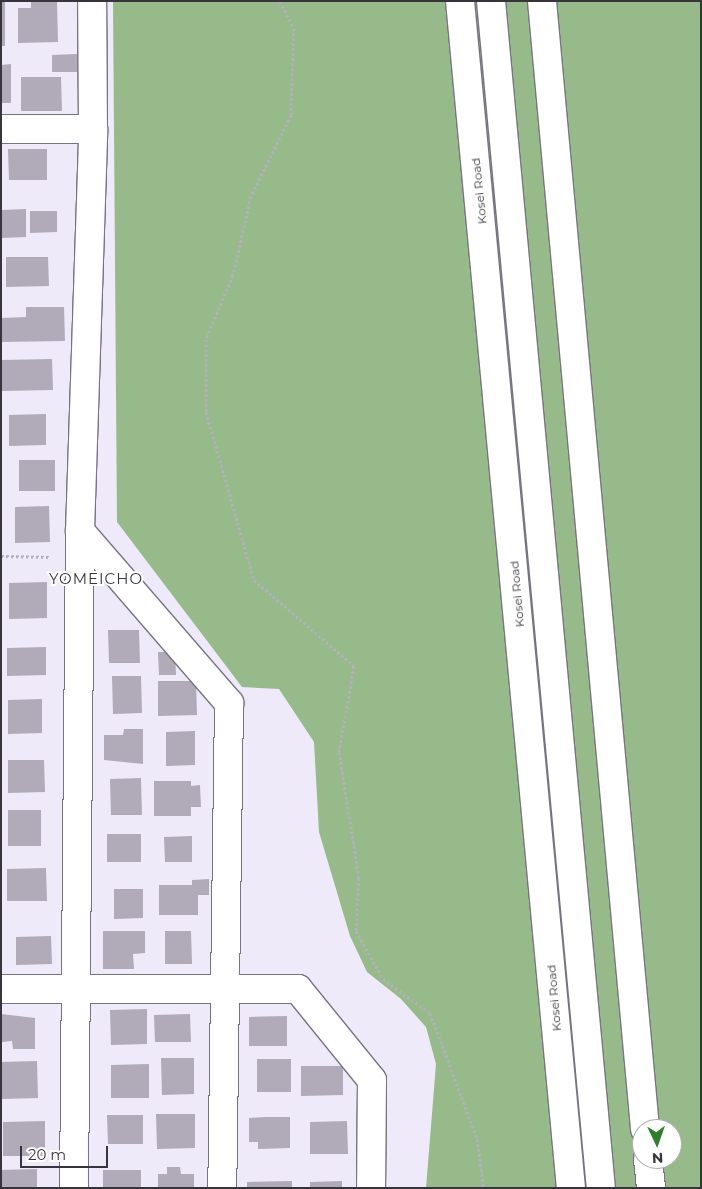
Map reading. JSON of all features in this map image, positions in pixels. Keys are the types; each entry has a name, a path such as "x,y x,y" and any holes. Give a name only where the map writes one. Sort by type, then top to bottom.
{"main road":[{"path":"74,1188 80,530 93,129 92,1"},
{"name":"Kosei Road","path":"460,1 571,1188"},
{"path":"491,1 601,1188"},
{"path":"542,1 644,1119"},
{"path":"1,129 93,129"},
{"path":"80,530 229,703 222,1188"},
{"path":"1,989 298,989 372,1080 371,1188"},
{"path":"649,1169 651,1188"}],"path":[{"path":"280,1 294,28 291,115 251,196 233,275 206,339 206,412 254,580 354,666 339,752 359,878 356,931 383,979 430,1013 477,1138 484,1188"},
{"path":"1,556 80,557"}],"green space":[{"path":"113,1 701,1 701,1188 426,1188 436,1064 426,1027 401,999 367,972 350,936 319,832 314,742 279,689 242,687 117,522"}],"building":[{"path":"31,1 57,1 58,42 18,43 18,8 31,8"},
{"path":"1,2 5,2 5,46 1,46"},
{"path":"77,54 77,72 52,72 52,55"},
{"path":"11,64 11,103 1,103 1,65"},
{"path":"21,77 61,77 62,111 21,111"},
{"path":"8,149 47,149 47,180 9,180"},
{"path":"26,209 26,237 1,238 1,210"},
{"path":"30,211 57,211 57,232 30,233"},
{"path":"6,257 48,257 49,286 6,287"},
{"path":"26,307 64,307 65,341 1,342 1,318 26,317"},
{"path":"52,359 53,390 2,391 1,360"},
{"path":"46,414 46,445 9,446 9,415"},
{"path":"19,460 55,460 55,491 19,491"},
{"path":"49,506 50,542 15,543 15,507"},
{"path":"47,582 47,618 9,619 9,583"},
{"path":"108,630 139,630 140,663 109,663"},
{"path":"46,647 46,675 7,676 7,648"},
{"path":"158,652 175,652 176,675 159,675"},
{"path":"112,676 141,676 142,713 113,714"},
{"path":"158,681 196,681 197,715 158,716"},
{"path":"42,699 42,733 8,734 8,700"},
{"path":"124,729 143,729 143,764 104,760 104,735 123,735"},
{"path":"195,731 195,765 166,766 166,732"},
{"path":"8,760 44,760 45,792 8,793"},
{"path":"141,778 142,815 111,815 110,779"},
{"path":"154,781 191,781 191,786 200,785 201,807 191,807 191,816 154,816"},
{"path":"8,810 41,810 41,846 8,846"},
{"path":"107,834 141,834 141,862 107,862"},
{"path":"192,836 192,862 165,862 164,837"},
{"path":"46,868 47,901 7,901 7,869"},
{"path":"209,879 209,895 198,895 198,915 159,915 159,885 192,885 192,880"},
{"path":"114,889 143,889 143,918 114,919"},
{"path":"103,931 145,931 145,953 133,954 134,969 103,969"},
{"path":"165,931 191,931 192,964 165,964"},
{"path":"51,936 52,964 16,965 16,937"},
{"path":"147,1009 147,1044 111,1045 110,1010"},
{"path":"1,1014 35,1018 35,1049 13,1049 12,1041 2,1042"},
{"path":"190,1014 191,1042 155,1042 154,1015"},
{"path":"287,1016 287,1046 249,1046 249,1017"},
{"path":"161,1058 194,1058 194,1094 162,1095"},
{"path":"257,1059 291,1059 291,1092 257,1092"},
{"path":"37,1061 38,1098 1,1099 1,1062"},
{"path":"149,1064 149,1098 111,1098 111,1065"},
{"path":"301,1066 343,1066 343,1095 301,1096"},
{"path":"156,1114 195,1114 195,1148 157,1149"},
{"path":"107,1115 143,1115 143,1144 108,1144"},
{"path":"290,1117 290,1148 258,1149 258,1142 249,1142 249,1118"},
{"path":"45,1121 45,1156 3,1156 3,1122"},
{"path":"347,1121 348,1154 310,1154 310,1122"},
{"path":"167,1167 180,1167 181,1174 194,1174 194,1188 158,1188 158,1174 167,1174"},
{"path":"37,1169 37,1188 1,1188 1,1170"},
{"path":"103,1170 141,1170 141,1188 103,1188"},
{"path":"292,1181 292,1188 247,1188 247,1182"},
{"path":"342,1181 342,1188 310,1188 310,1182"}],"district":[{"name":"YOMEICHO","path":"96,579"}]}
